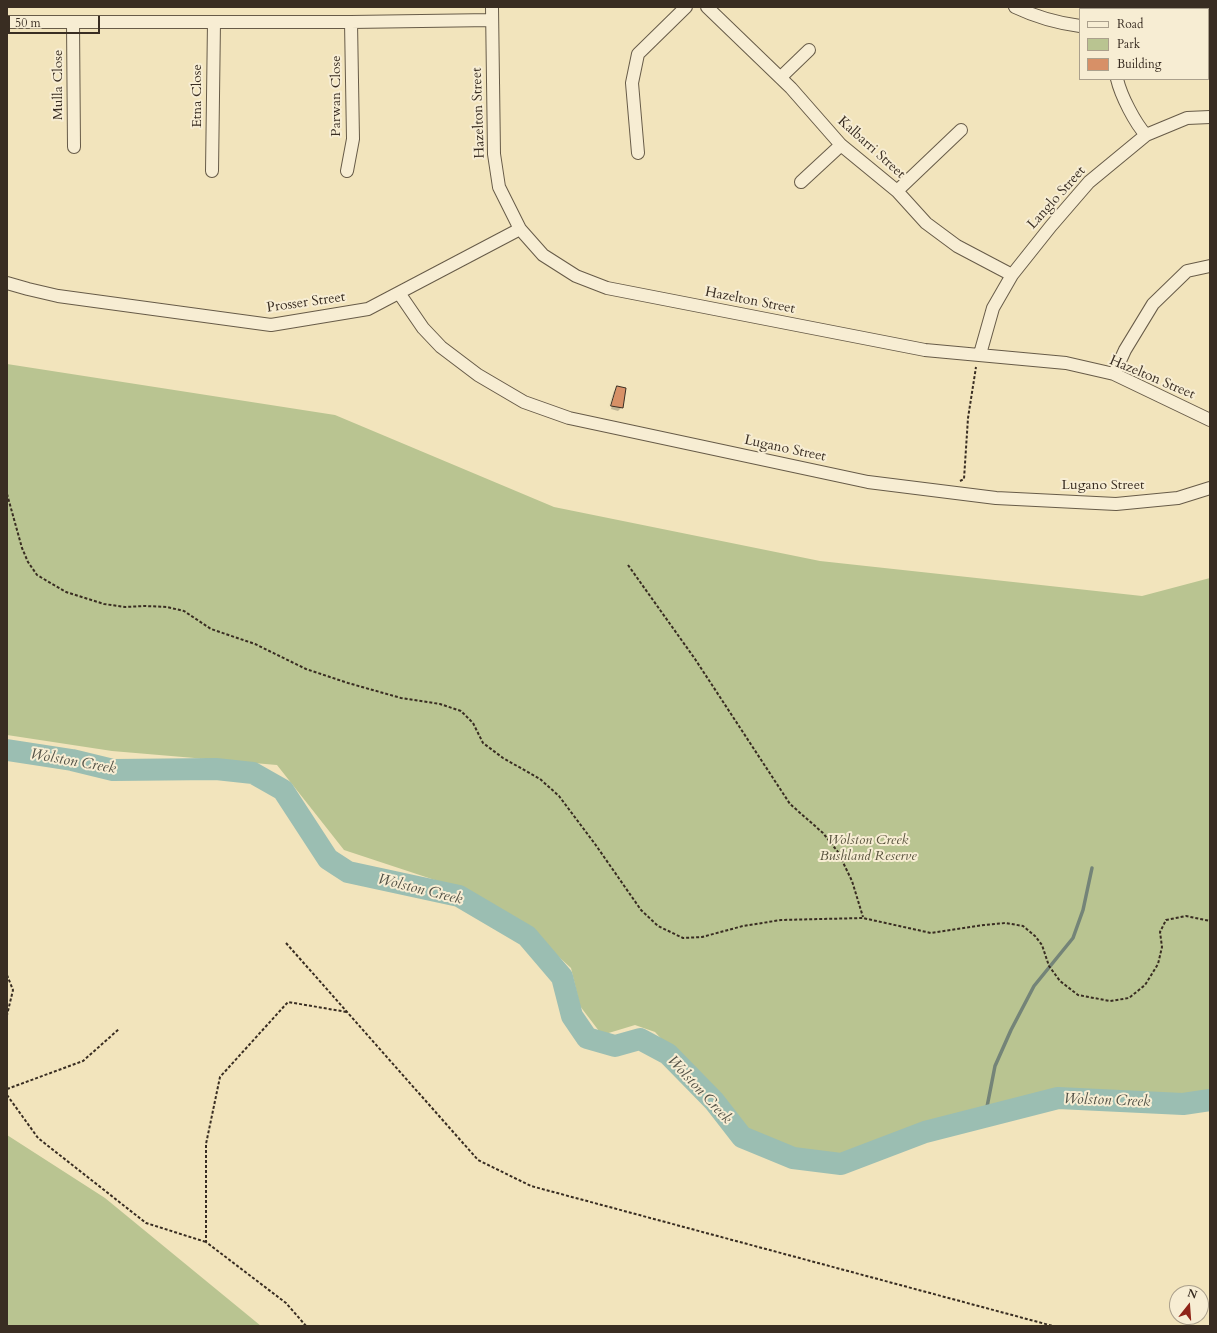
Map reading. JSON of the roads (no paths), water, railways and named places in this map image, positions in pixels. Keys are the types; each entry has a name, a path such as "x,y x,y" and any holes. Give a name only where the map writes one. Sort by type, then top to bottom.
{"street":[{"name":"Hazelton Street","path":"492,7 494,154 499,187 520,229 543,255 576,276 608,288 925,350 1066,363 1114,374 1210,420"},
{"path":"638,153 632,83 638,54 686,7"},
{"name":"Kalbarri Street","path":"707,7 781,78 841,145 896,192 926,223 951,241 1012,275"},
{"path":"1015,7 1036,17 1079,26"},
{"path":"7,22 351,22 492,20"},
{"name":"Etna Close","path":"212,171 214,22"},
{"name":"Parwan Close","path":"347,171 353,139 351,22"},
{"name":"Mulla Close","path":"73,23 74,148"},
{"path":"781,78 809,50"},
{"path":"1117,80 1129,107 1140,128 1146,135"},
{"name":"Langlo Street","path":"980,354 993,308 1012,275 1051,226 1089,182 1146,135 1187,118 1210,117"},
{"path":"896,192 961,130"},
{"path":"801,182 841,145"},
{"name":"Prosser Street","path":"7,283 28,290 58,296 271,325 368,309 520,229"},
{"path":"1114,374 1125,350 1153,304 1187,271 1210,266"},
{"name":"Lugano Street","path":"399,293 423,328 441,347 478,375 524,402 569,418 868,482 996,498 1116,504 1178,498 1210,488"}],"waterway":[{"name":"Wolston Creek","path":"7,750 72,760 113,770 216,769 253,773 283,790 328,859 348,872 459,896 527,936 562,977 572,1016 587,1038 615,1046 640,1039 668,1054 714,1101 742,1137 793,1158 841,1164 925,1132 1058,1098 1183,1104 1210,1100"},
{"path":"985,1117 995,1066 1011,1030 1034,986 1073,938 1083,910 1092,868"}],"park label":[{"name":"Wolston Creek Bushland Reserve","path":"868,850"}]}
